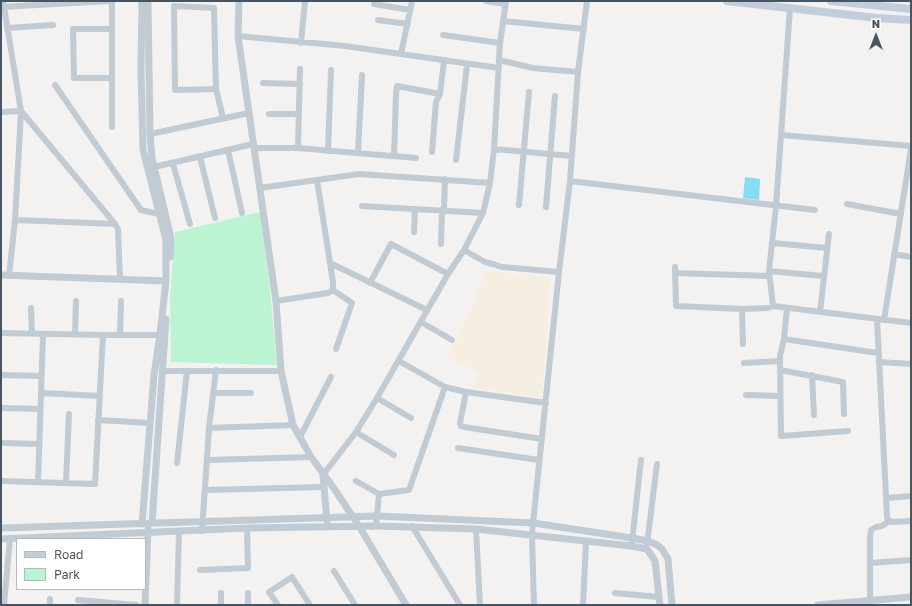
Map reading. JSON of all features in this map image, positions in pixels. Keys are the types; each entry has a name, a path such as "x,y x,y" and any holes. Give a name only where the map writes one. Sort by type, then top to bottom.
{"main road":[{"path":"727,1 789,5 848,14 911,20"},
{"path":"831,1 911,9"}],"street":[{"path":"9,276 16,220 21,111 5,31 3,5 111,1 112,127"},
{"path":"142,1 141,70 143,150 166,240 166,281 149,423 146,581"},
{"path":"147,523 163,371 171,238 154,167 150,134 148,1"},
{"path":"240,1 238,36 276,301 281,371 293,425 311,457 353,516 406,605"},
{"path":"301,43 305,1"},
{"path":"401,54 412,1"},
{"path":"327,527 323,475 356,432 399,362 420,322 464,250 483,213 490,182 494,149 500,43 505,3 486,1"},
{"path":"534,605 533,523 570,181 578,72 587,1"},
{"path":"848,14 849,2"},
{"path":"374,4 410,10"},
{"path":"773,306 769,274 782,135 789,5"},
{"path":"216,89 175,90 174,6 214,8 216,89 223,118"},
{"path":"378,20 408,24"},
{"path":"503,21 584,29"},
{"path":"5,31 53,25"},
{"path":"111,30 74,29 74,78 112,78"},
{"path":"443,35 500,43"},
{"path":"238,36 345,46 467,65 499,68"},
{"path":"499,60 533,68 578,72"},
{"path":"432,152 436,102 440,94 444,61"},
{"path":"456,160 467,65"},
{"path":"298,148 300,69"},
{"path":"328,151 331,70"},
{"path":"358,153 362,75"},
{"path":"264,83 300,84"},
{"path":"55,85 142,210 159,214"},
{"path":"394,156 397,86 440,94"},
{"path":"520,205 529,92"},
{"path":"546,207 555,96"},
{"path":"1,112 21,111"},
{"path":"21,111 118,229 120,279"},
{"path":"150,134 249,113"},
{"path":"269,114 299,114"},
{"path":"782,135 911,146"},
{"path":"154,167 173,164 228,150 254,146 298,148 416,158"},
{"path":"494,149 572,156"},
{"path":"884,320 900,214 908,185 911,149"},
{"path":"228,150 242,213"},
{"path":"200,157 215,218"},
{"path":"173,164 190,224"},
{"path":"260,188 359,174 490,182"},
{"path":"440,244 445,179"},
{"path":"317,180 333,290"},
{"path":"570,181 815,210"},
{"path":"847,204 900,214"},
{"path":"362,206 483,213"},
{"path":"414,232 415,209"},
{"path":"16,220 115,224"},
{"path":"820,312 823,276 830,234"},
{"path":"773,242 827,248"},
{"path":"370,283 392,244 448,274"},
{"path":"464,250 485,262 502,267 559,272"},
{"path":"894,254 911,257"},
{"path":"330,263 427,310"},
{"path":"823,276 675,270 676,306 742,309 768,308 773,306 911,323"},
{"path":"1,275 166,281"},
{"path":"276,301 328,293 333,290"},
{"path":"333,290 352,302 336,348"},
{"path":"75,334 76,301"},
{"path":"120,335 121,301"},
{"path":"32,308 32,334"},
{"path":"787,308 780,361 781,436 848,431"},
{"path":"742,309 743,344"},
{"path":"876,319 887,517 890,522"},
{"path":"420,322 452,340"},
{"path":"1,333 42,335 160,335"},
{"path":"38,482 42,335"},
{"path":"1,481 94,484 103,335"},
{"path":"784,339 878,352"},
{"path":"744,363 780,361"},
{"path":"399,362 445,387 466,392 546,403"},
{"path":"879,362 911,364"},
{"path":"202,531 206,490 209,428 216,370"},
{"path":"780,370 843,382 844,414"},
{"path":"163,371 281,371"},
{"path":"177,463 187,371"},
{"path":"1,375 42,376"},
{"path":"812,375 814,415"},
{"path":"300,437 332,377"},
{"path":"356,481 379,494 409,490 445,387"},
{"path":"466,392 460,423 461,426 542,439"},
{"path":"41,393 100,396"},
{"path":"214,393 251,393"},
{"path":"746,395 780,396"},
{"path":"377,398 411,418"},
{"path":"1,408 40,410"},
{"path":"66,483 69,414"},
{"path":"98,420 149,423"},
{"path":"209,428 293,425"},
{"path":"356,432 394,454"},
{"path":"1,443 39,444"},
{"path":"458,448 539,460"},
{"path":"208,460 311,457"},
{"path":"631,546 641,460"},
{"path":"646,549 657,464"},
{"path":"206,490 323,487"},
{"path":"376,526 379,494"},
{"path":"886,498 911,496"},
{"path":"1,528 326,516 377,516 533,523 648,541 662,549 666,555 672,605"},
{"path":"870,600 870,537 872,530 890,522 911,521"},
{"path":"412,526 460,605"},
{"path":"1,539 247,528 412,526 476,529 631,546 646,549 655,561 660,605"},
{"path":"200,570 248,568 247,528"},
{"path":"476,529 480,605"},
{"path":"177,605 179,532"},
{"path":"4,605 10,538"},
{"path":"582,605 586,541"},
{"path":"870,563 911,560"},
{"path":"334,571 355,605"},
{"path":"278,605 269,592 292,577 310,605"},
{"path":"145,605 146,590"},
{"path":"221,605 222,593"},
{"path":"248,593 248,605"},
{"path":"615,593 659,597"},
{"path":"818,605 911,597"},
{"path":"78,600 136,605"}],"green space":[{"path":"260,212 270,288 277,365 171,362 170,294 175,232"}],"sand":[{"path":"488,270 551,278 542,398 475,388 478,372 447,359"}],"water":[{"path":"745,177 760,179 759,200 743,198"}]}
